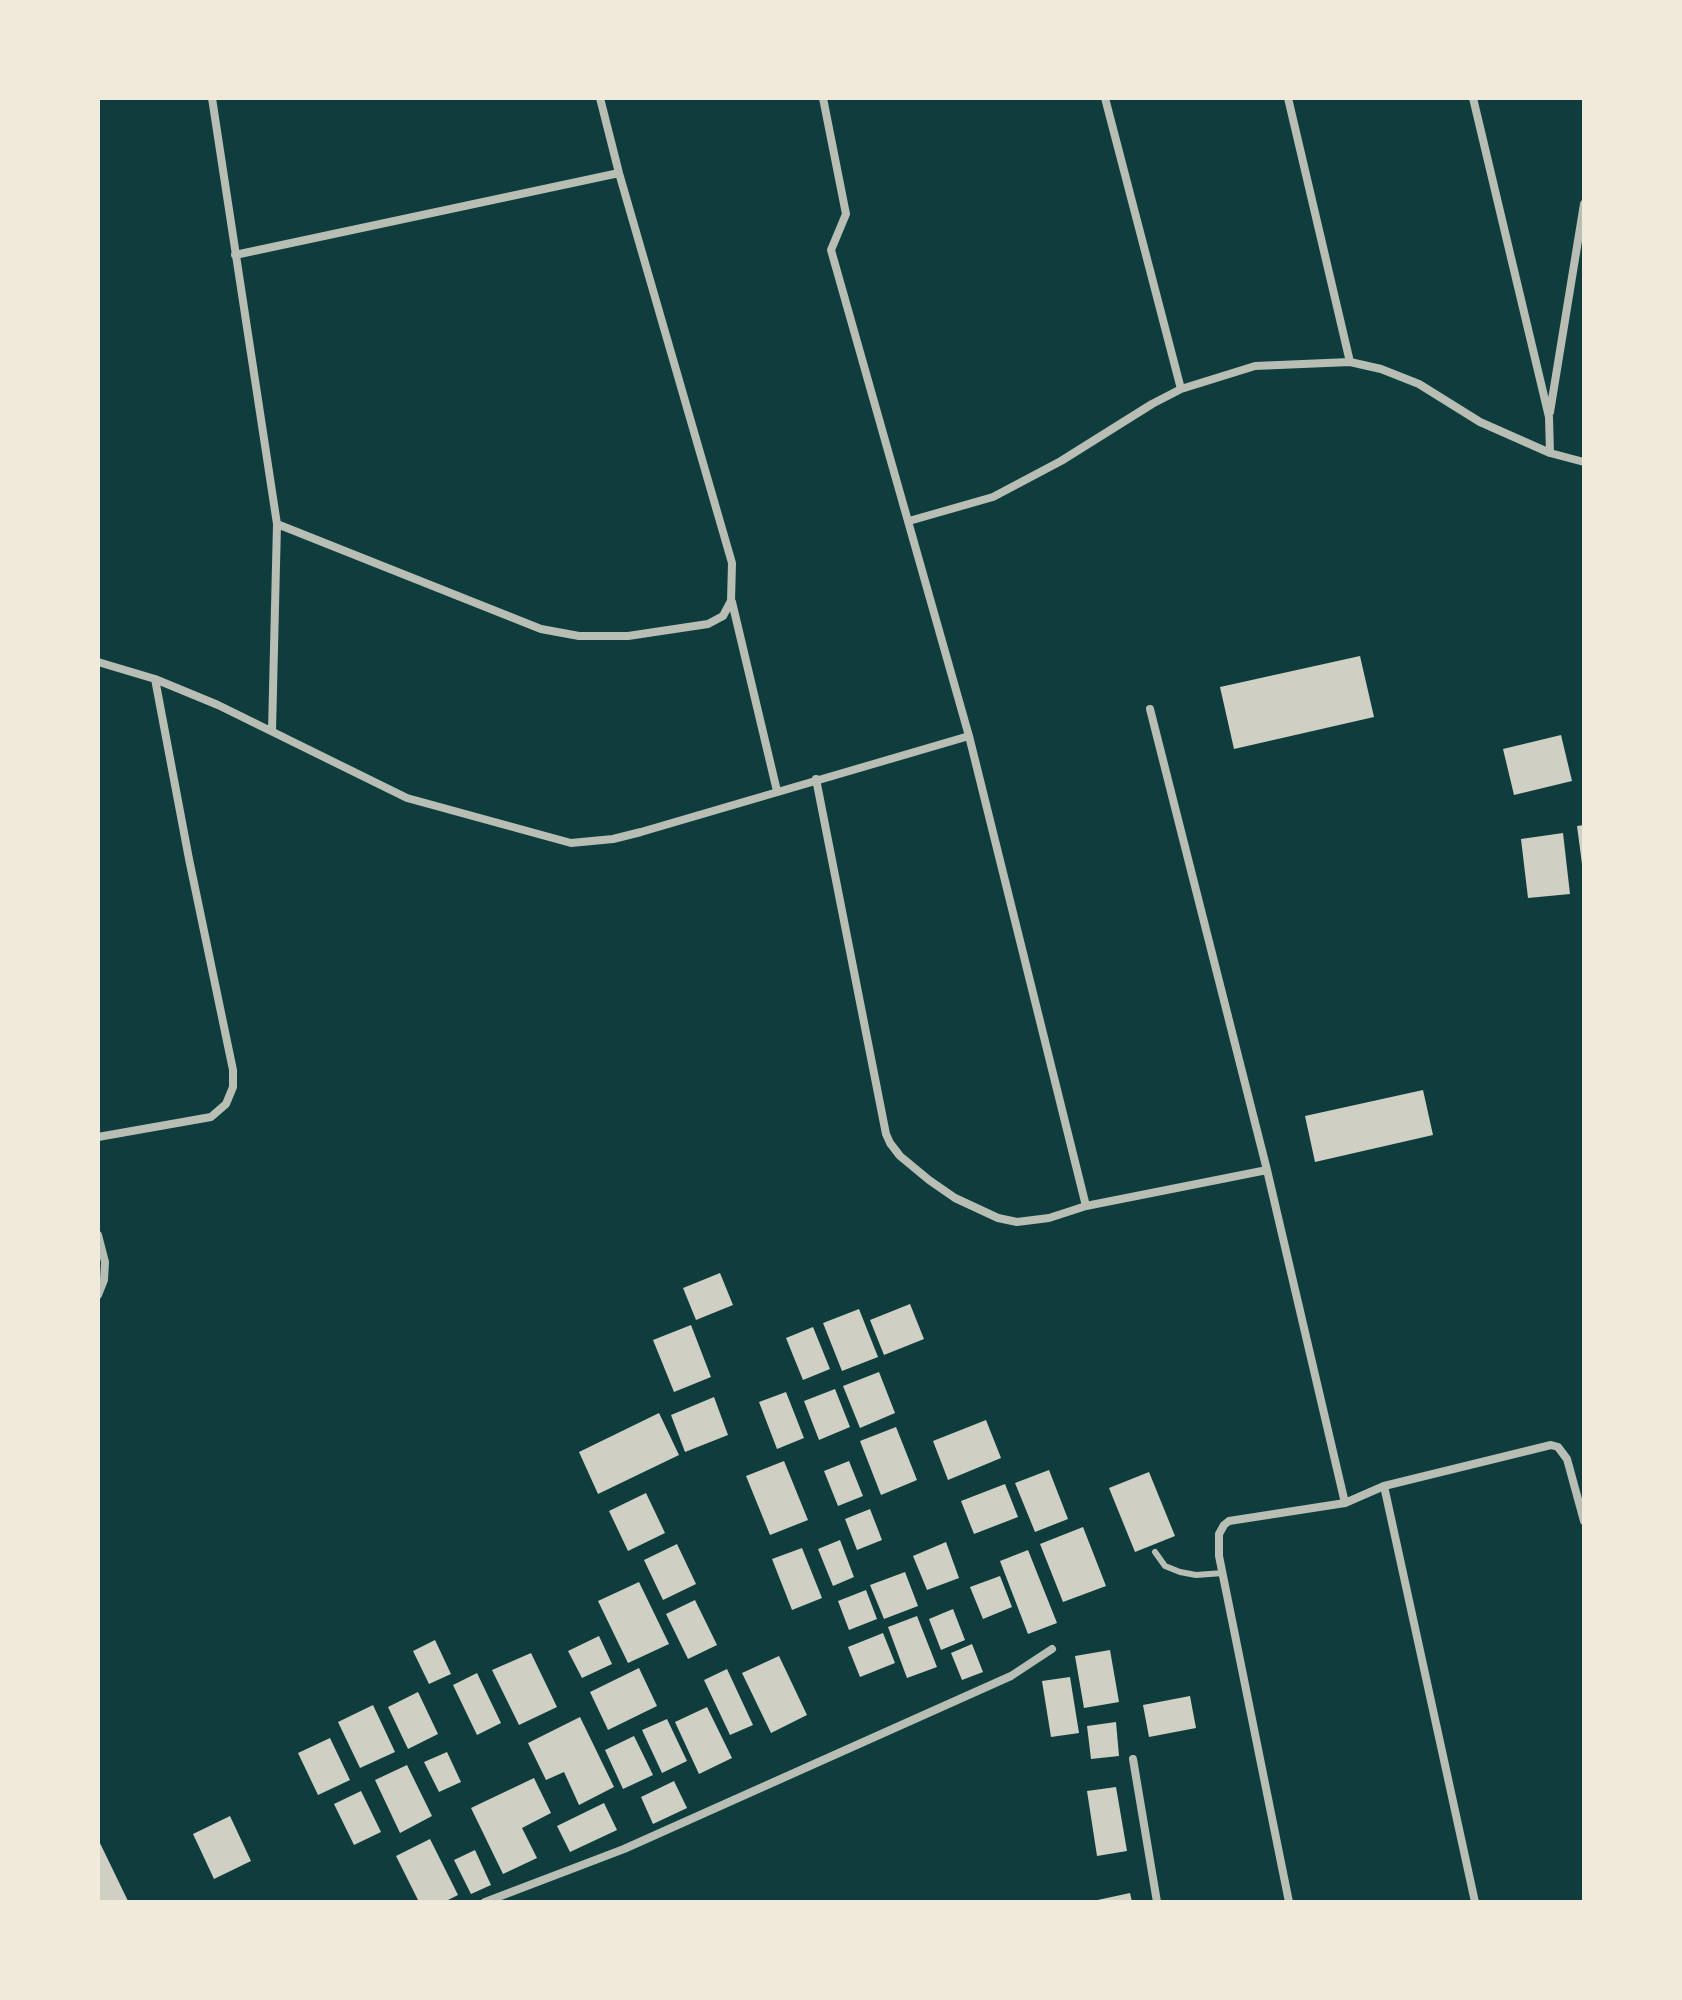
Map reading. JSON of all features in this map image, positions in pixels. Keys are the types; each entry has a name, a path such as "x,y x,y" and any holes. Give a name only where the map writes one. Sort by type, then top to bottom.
{"street":[{"path":"212,98 277,524 272,731"},
{"path":"600,98 732,563 731,601 777,791"},
{"path":"823,98 846,214 831,250 969,736 1086,1206"},
{"path":"1105,98 1181,389"},
{"path":"1288,98 1350,362"},
{"path":"1473,98 1549,417"},
{"path":"235,255 619,173"},
{"path":"1550,453 1549,417 1584,204"},
{"path":"909,521 993,497 1181,389 1255,366 1350,362 1381,369 1419,384 1480,422 1550,453 1584,462"},
{"path":"277,524 541,629 579,636 628,636 708,624 723,616 731,601"},
{"path":"98,659 155,679 272,731 407,798 571,843 613,839 641,832 969,736"},
{"path":"98,1137 211,1117 226,1104 233,1087 233,1070 155,679"},
{"path":"1150,709 1267,1170 1345,1503"},
{"path":"816,779 886,1134 900,1156 955,1198 998,1218 1017,1222 1049,1218 1086,1206 1267,1170"},
{"path":"98,1235 105,1262 104,1280 98,1295"},
{"path":"1289,1902 1218,1546 1219,1534 1229,1521 1345,1503 1384,1486 1551,1445 1558,1447 1567,1459 1584,1521"},
{"path":"1384,1486 1475,1902"},
{"path":"485,1902 624,1849 997,1682 1052,1649"},
{"path":"1133,1759 1157,1902"}],"lane":[{"path":"1155,1552 1165,1566 1180,1572 1196,1575 1223,1573"}],"building":[{"path":"1360,656 1374,717 1234,749 1220,687"},
{"path":"1561,735 1572,781 1514,795 1503,749"},
{"path":"1584,825 1584,864 1582,864 1577,826"},
{"path":"1563,833 1570,894 1528,898 1521,839"},
{"path":"1423,1090 1433,1135 1315,1162 1305,1116"},
{"path":"720,1273 733,1305 696,1320 683,1288"},
{"path":"910,1304 924,1339 884,1355 870,1320"},
{"path":"859,1309 878,1357 842,1371 823,1323"},
{"path":"691,1325 711,1377 674,1392 653,1340"},
{"path":"813,1327 830,1369 803,1380 786,1338"},
{"path":"879,1372 895,1413 860,1428 843,1386"},
{"path":"835,1389 850,1427 819,1440 804,1401"},
{"path":"786,1392 804,1438 777,1449 759,1402"},
{"path":"714,1397 728,1435 685,1452 671,1415"},
{"path":"659,1413 679,1455 598,1494 579,1452"},
{"path":"986,1420 1001,1458 948,1480 933,1441"},
{"path":"896,1427 917,1480 881,1495 860,1441"},
{"path":"784,1461 808,1520 770,1535 746,1476"},
{"path":"849,1461 863,1496 838,1506 824,1471"},
{"path":"1049,1470 1068,1519 1035,1532 1015,1483"},
{"path":"1149,1472 1175,1536 1135,1552 1109,1488"},
{"path":"1005,1484 1018,1517 974,1534 961,1501"},
{"path":"646,1493 665,1533 628,1551 609,1511"},
{"path":"870,1509 882,1540 857,1550 845,1519"},
{"path":"1083,1527 1106,1586 1063,1602 1040,1544"},
{"path":"840,1540 854,1577 833,1586 818,1549"},
{"path":"946,1542 959,1578 927,1590 913,1556"},
{"path":"677,1544 696,1584 663,1600 644,1560"},
{"path":"802,1548 822,1598 792,1610 772,1559"},
{"path":"1028,1550 1057,1623 1028,1634 1000,1561"},
{"path":"905,1572 918,1606 884,1619 870,1585"},
{"path":"1000,1576 1012,1607 983,1619 970,1587"},
{"path":"639,1582 669,1644 628,1663 598,1601"},
{"path":"866,1590 877,1619 849,1630 838,1601"},
{"path":"695,1600 717,1645 688,1659 666,1614"},
{"path":"953,1609 965,1640 941,1650 929,1619"},
{"path":"917,1616 937,1667 907,1678 888,1627"},
{"path":"883,1633 895,1663 860,1677 848,1647"},
{"path":"599,1636 612,1664 582,1678 568,1651"},
{"path":"435,1640 451,1674 429,1684 413,1651"},
{"path":"972,1644 983,1672 962,1680 951,1653"},
{"path":"1110,1650 1119,1702 1084,1708 1075,1656"},
{"path":"531,1653 557,1707 519,1725 492,1670"},
{"path":"779,1656 807,1715 771,1733 742,1673"},
{"path":"639,1668 657,1706 608,1730 590,1692"},
{"path":"727,1669 753,1725 730,1735 704,1680"},
{"path":"477,1673 501,1723 477,1735 453,1685"},
{"path":"1070,1677 1079,1733 1051,1737 1042,1681"},
{"path":"418,1692 438,1734 408,1749 388,1707"},
{"path":"1190,1696 1196,1728 1149,1737 1143,1705"},
{"path":"373,1705 395,1752 360,1768 338,1722"},
{"path":"707,1707 732,1758 699,1774 675,1722"},
{"path":"580,1717 614,1787 579,1805 564,1772 546,1780 528,1743"},
{"path":"667,1719 687,1761 662,1773 642,1730"},
{"path":"1116,1722 1119,1756 1091,1759 1087,1726"},
{"path":"634,1736 653,1775 623,1789 605,1750"},
{"path":"330,1738 350,1780 318,1795 298,1753"},
{"path":"447,1752 461,1782 439,1792 424,1762"},
{"path":"407,1765 432,1816 400,1833 375,1780"},
{"path":"534,1778 551,1813 522,1828 537,1858 503,1874 471,1808"},
{"path":"674,1781 687,1808 653,1824 641,1797"},
{"path":"1116,1787 1127,1851 1097,1856 1087,1791"},
{"path":"361,1791 381,1832 354,1845 334,1804"},
{"path":"604,1803 617,1830 570,1852 557,1826"},
{"path":"230,1816 251,1861 214,1879 193,1834"},
{"path":"98,1839 128,1901 126,1902 98,1902"},
{"path":"430,1839 458,1895 444,1902 419,1902 396,1856"},
{"path":"475,1850 491,1885 471,1894 454,1860"},
{"path":"1130,1893 1132,1902 1093,1902 1093,1901"}]}
